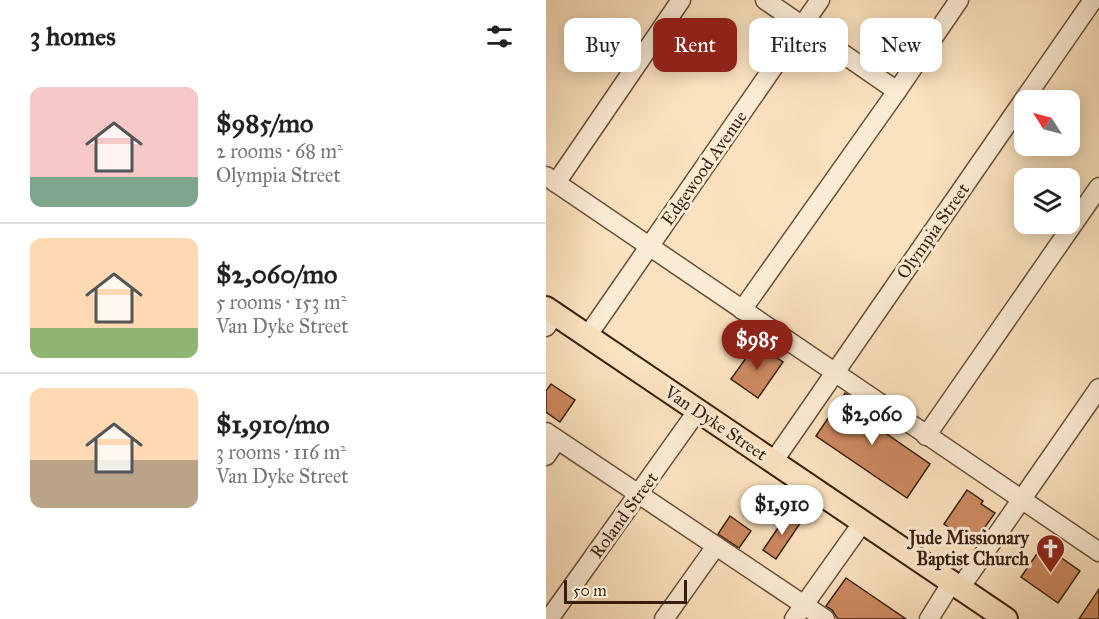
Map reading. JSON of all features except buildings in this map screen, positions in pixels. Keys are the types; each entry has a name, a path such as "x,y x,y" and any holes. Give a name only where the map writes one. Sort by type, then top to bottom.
{"main road":[{"name":"Van Dyke Street","path":"549,316 588,336 1006,619"}],"street":[{"path":"681,0 551,180 1099,552"},
{"path":"765,0 791,18"},
{"name":"Edgewood Avenue","path":"808,18 820,0"},
{"path":"742,310 897,92 959,0"},
{"name":"Olympia Street","path":"773,462 1093,0"},
{"path":"848,58 897,92"},
{"name":"Edgewood Avenue","path":"588,336 770,72"},
{"path":"926,436 1099,187"},
{"path":"929,619 1021,500 1099,388"},
{"name":"Roland Street","path":"549,619 698,411"},
{"path":"546,456 552,436 716,546 799,612 825,619"},
{"path":"799,612 862,522"},
{"path":"664,619 716,546"}],"place":[{"name":"Jude Missionary Baptist Church","path":"1050,574"}]}
